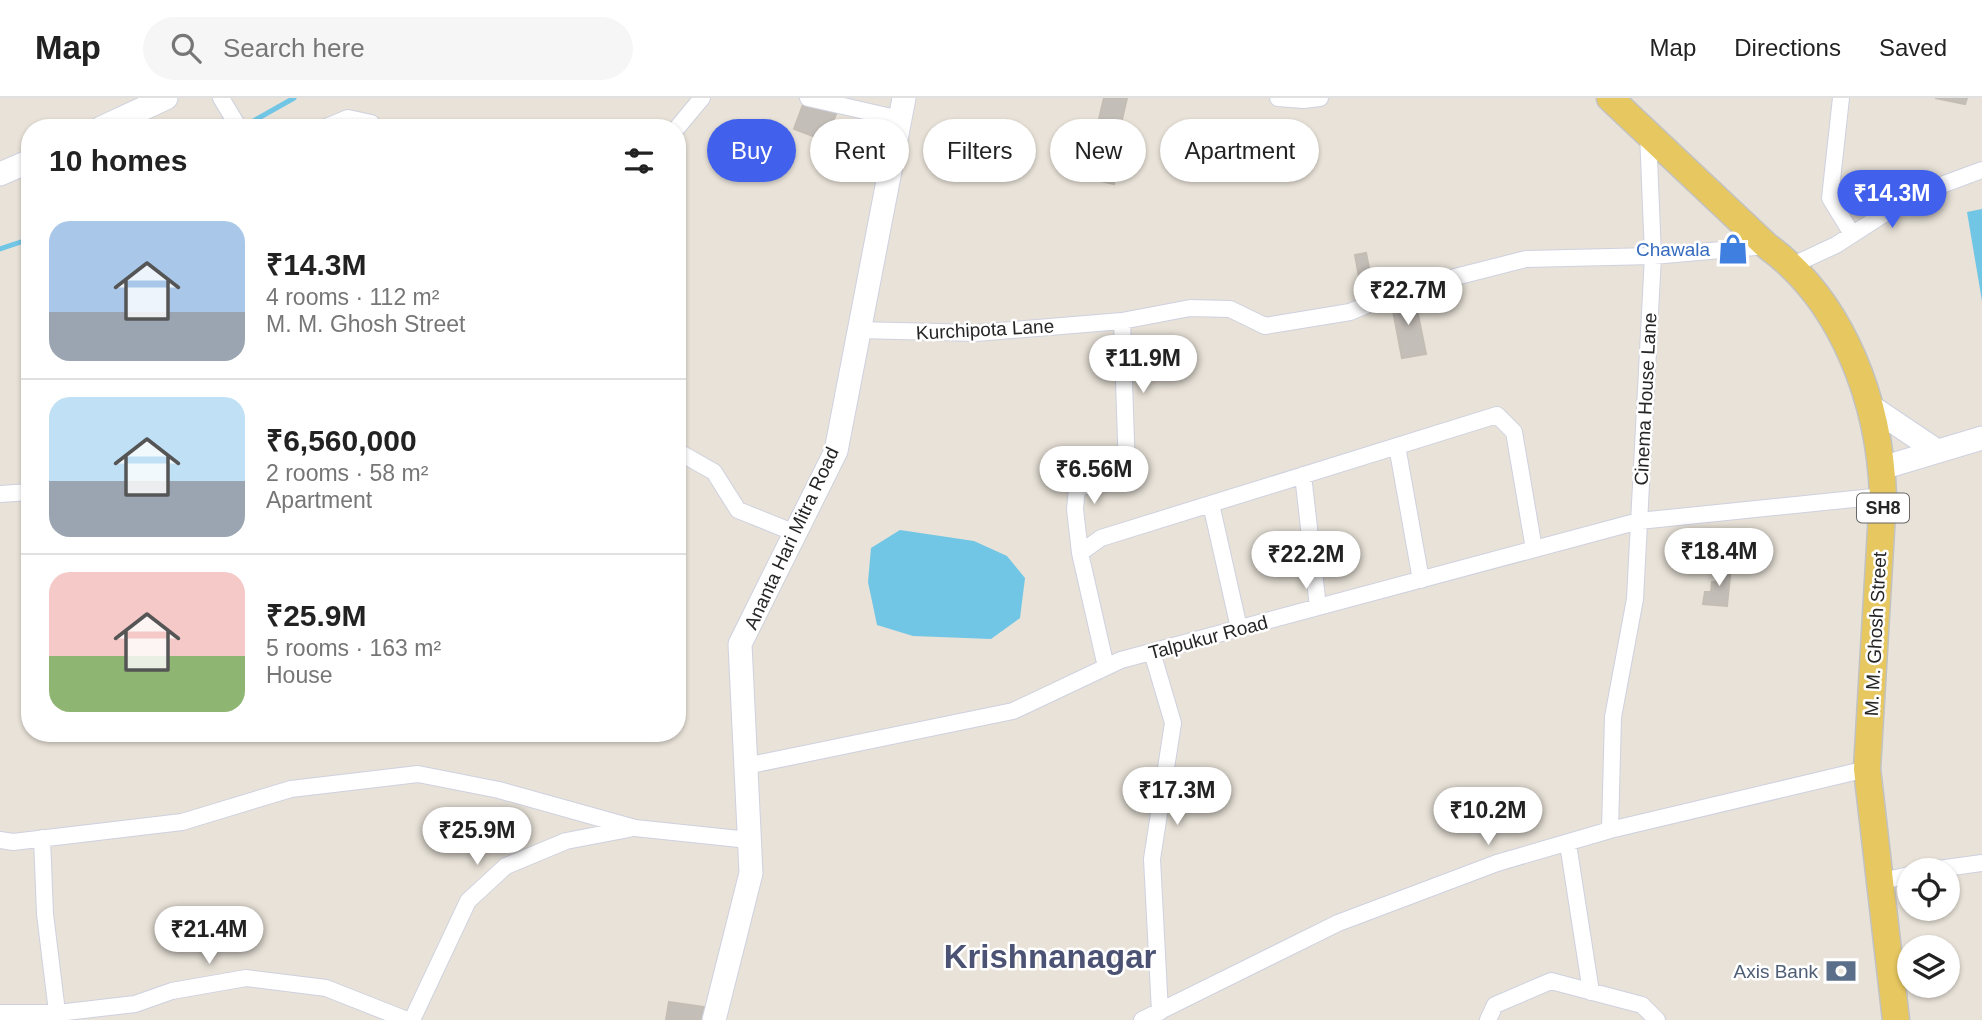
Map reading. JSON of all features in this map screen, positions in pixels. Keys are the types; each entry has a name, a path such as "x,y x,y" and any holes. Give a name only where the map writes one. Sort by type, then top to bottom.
{"main road":[{"path":"120,119 166,98"},
{"name":"M. M. Ghosh Street","path":"1610,98 1767,246 1793,265 1841,331 1872,408 1882,468 1883,496 1867,769 1896,1020"},
{"name":"Ananta Hari Mitra Road","path":"714,1020 751,873 740,644 835,451 902,108"},
{"path":"0,174 21,165"},
{"path":"1872,408 1937,451"},
{"path":"1882,468 1982,438"}],"street":[{"path":"221,98 234,119"},
{"path":"684,119 702,98"},
{"path":"808,98 902,108"},
{"path":"1278,98 1320,98"},
{"path":"1841,98 1830,198 1852,234"},
{"name":"Cinema House Lane","path":"1610,830 1614,717 1635,598 1653,256 1648,133"},
{"path":"1793,265 1852,234 1912,196 1982,170"},
{"name":"Kurchipota Lane","path":"859,330 976,333 1122,321 1190,308 1230,309 1265,326 1350,312 1400,291 1526,259 1653,256 1767,246"},
{"path":"1106,667 1080,553 1075,509 1077,489 1127,471 1122,321"},
{"path":"1080,553 1101,538 1497,415 1514,432 1534,549"},
{"path":"1397,446 1421,580"},
{"path":"686,456 714,472 738,510 795,533"},
{"path":"1303,475 1318,607"},
{"path":"0,494 21,493"},
{"name":"Talpukur Road","path":"746,766 1013,711 1106,667 1152,652 1639,521 1883,496"},
{"path":"1211,504 1239,628"},
{"path":"1152,652 1173,723 1152,859 1160,1012"},
{"path":"1142,1020 1338,923 1443,886 1497,863 1610,830 1867,769"},
{"path":"0,840 42,838 182,822 291,789 418,774 499,790 635,828 750,841"},
{"path":"412,1020 468,901 506,866 566,841 635,828"},
{"path":"42,838 45,914 58,1016"},
{"path":"1568,844 1591,992"},
{"path":"1960,866 1982,863"},
{"path":"1878,882 1897,878"},
{"path":"0,1013 58,1016 135,1004 172,991 246,978 326,988 407,1020"},
{"path":"1488,1020 1494,1004 1551,981 1642,1005 1657,1020"}],"water":[{"path":"1982,209 1982,301 1967,212"},
{"path":"900,530 974,541 1007,556 1025,578 1020,618 991,639 913,636 877,625 868,582 871,548"}],"building":[{"path":"1104,98 1127,98 1122,119 1099,119"},
{"path":"1935,98 1967,98 1965,104"},
{"path":"804,102 836,114 834,119 810,119 810,135 796,130"},
{"path":"1366,253 1375,297 1363,299 1355,255"},
{"path":"1414,295 1426,354 1402,358 1391,300"},
{"path":"1718,564 1731,566 1727,606 1703,604 1705,592 1711,592 1712,582 1716,582"},
{"path":"669,1002 711,1008 709,1020 666,1020"}],"waterway":[{"path":"257,119 294,98"},
{"path":"0,249 21,242"}],"place":[{"name":"Chawala","path":"1733,249"},
{"name":"Axis Bank","path":"1841,971"}],"district":[{"name":"Krishnanagar","path":"1050,956"}]}
